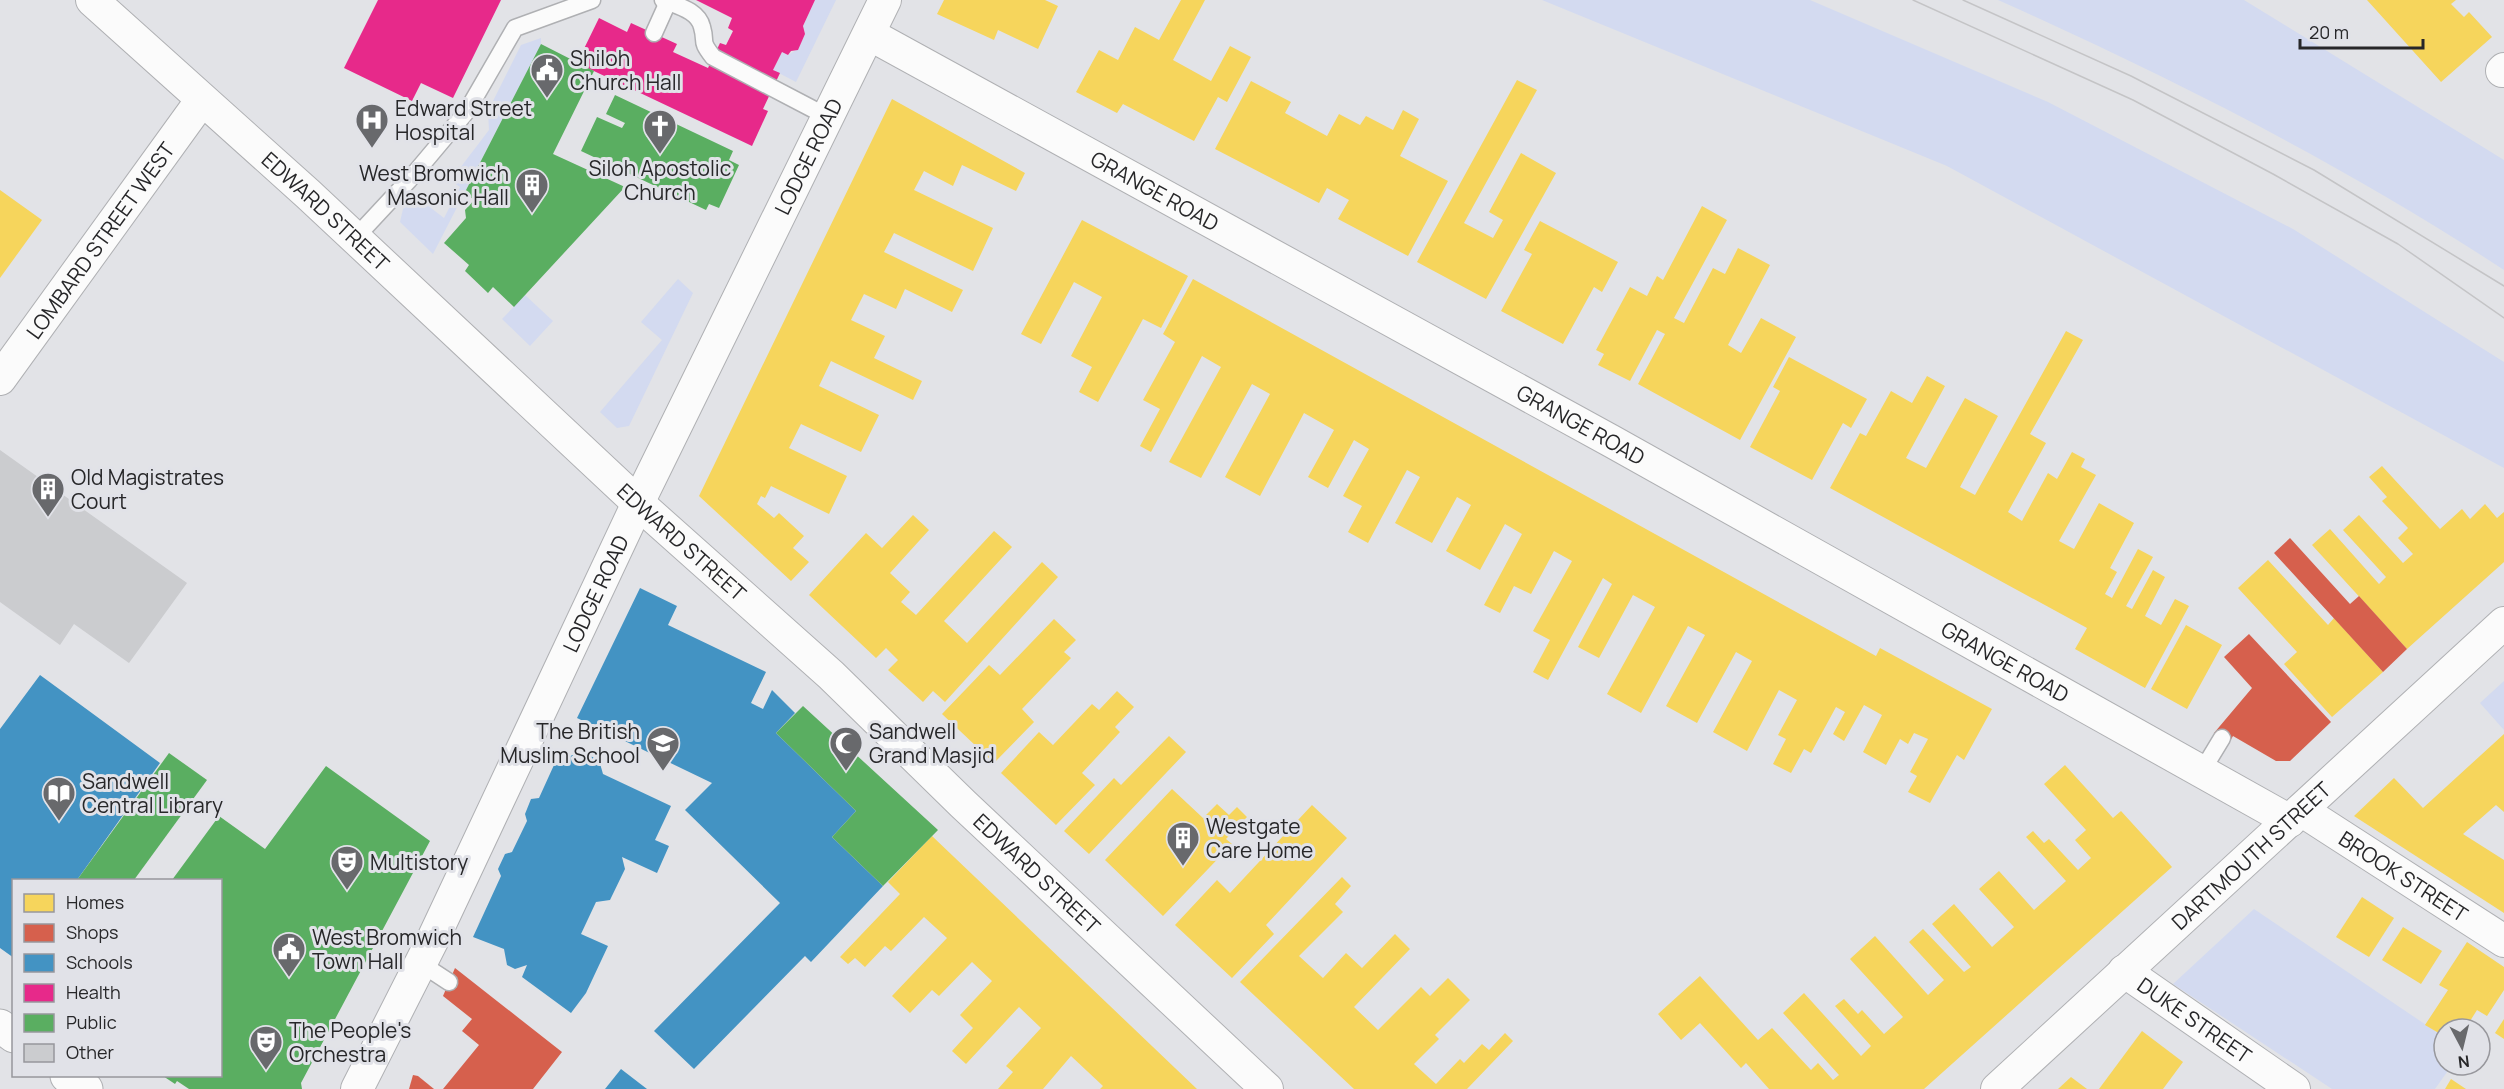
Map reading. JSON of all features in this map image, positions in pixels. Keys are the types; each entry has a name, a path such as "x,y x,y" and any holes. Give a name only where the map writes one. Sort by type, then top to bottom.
{"street":[{"name":"EDWARD STREET","path":"92,0 355,238 638,503 831,675 963,804 1267,1089"},
{"name":"LODGE ROAD","path":"357,1089 420,963 638,503 885,0"},
{"name":"GRANGE ROAD","path":"869,34 1613,442 2202,771 2296,816"},
{"name":"LOMBARD STREET WEST","path":"0,379 201,101"},
{"name":"DARTMOUTH STREET","path":"1997,1089 2504,623"},
{"name":"BROOK STREET","path":"2296,816 2504,941"},
{"name":"DUKE STREET","path":"2124,971 2294,1089"},
{"path":"68,1077 86,1089"}],"lane":[{"path":"355,238 410,180 467,111 515,28 592,0"},
{"path":"654,33 666,1 693,12 702,26 702,43 713,57 828,117"},
{"path":"2202,771 2222,738"},
{"path":"420,963 449,982"}],"shaded area":[{"path":"815,0 836,0 796,82 773,70 782,52 788,55 798,49 805,34 803,26"},
{"path":"1542,0 1810,0 2048,102 2293,229 2504,362 2504,468 1947,166"},
{"path":"1998,0 2244,0 2504,160 2504,270 2382,194 2256,125 2128,60"},
{"path":"541,38 541,44 433,254 400,222 403,209 422,193 431,208 444,218 460,187 445,177 457,172 489,130 488,111 521,45"},
{"path":"678,279 693,293 629,426 617,428 600,412 662,340 641,322"},
{"path":"525,295 553,321 530,346 502,319"},
{"path":"2504,681 2504,730 2480,703"},
{"path":"2254,909 2432,1029 2432,1077 2444,1077 2435,1089 2332,1089 2173,984"}],"building: Homes":[{"path":"944,0 1045,0 1058,6 1038,49 998,30 994,40 937,14"},
{"path":"1181,0 1205,0 1173,60 1211,81 1230,46 1251,57 1227,102 1218,97 1194,141 1123,104 1117,113 1076,92 1099,50 1118,60 1135,27 1159,40"},
{"path":"2367,0 2456,0 2451,4 2464,17 2469,12 2492,37 2441,82"},
{"path":"1517,80 1537,90 1464,223 1493,238 1503,220 1489,212 1521,153 1556,173 1486,299 1417,262"},
{"path":"1251,81 1291,102 1285,113 1327,136 1339,114 1360,125 1366,116 1393,130 1403,110 1419,119 1400,156 1448,181 1408,256 1338,219 1349,200 1327,188 1319,203 1215,149"},
{"path":"892,99 1025,173 1016,191 962,165 953,186 924,171 914,190 993,228 973,271 894,233 884,252 963,290 952,312 905,289 896,309 864,294 851,320 885,336 874,358 922,381 913,400 831,361 819,386 879,415 861,452 801,424 789,448 847,476 829,514 771,486 765,498 761,496 757,504 774,518 779,513 804,536 793,548 809,562 791,581 699,496"},
{"path":"0,190 42,220 0,278"},
{"path":"1702,206 1727,220 1674,318 1684,323 1713,268 1725,274 1738,248 1770,265 1728,345 1741,353 1761,318 1796,337 1740,440 1638,384 1665,334 1657,330 1630,381 1598,365 1604,354 1596,350 1630,287 1647,296 1657,276 1663,280"},
{"path":"1082,220 1188,276 1161,328 1143,319 1098,402 1079,392 1092,367 1071,356 1102,297 1074,282 1041,344 1021,334"},
{"path":"1540,221 1618,262 1602,292 1594,287 1563,344 1501,311 1532,254 1524,250"},
{"path":"1193,279 1876,656 1880,648 1992,709 1964,760 1957,755 1930,803 1908,792 1917,776 1910,772 1928,739 1914,733 1908,744 1900,739 1886,765 1863,752 1882,715 1864,705 1844,741 1833,734 1845,712 1836,707 1811,753 1804,749 1791,773 1773,764 1786,739 1778,735 1797,700 1779,690 1747,751 1713,732 1752,661 1736,652 1697,723 1666,706 1705,635 1688,626 1641,713 1607,694 1655,607 1633,595 1599,658 1578,647 1612,584 1603,578 1548,680 1533,672 1550,640 1533,631 1572,561 1554,551 1531,594 1514,586 1500,613 1484,605 1522,534 1505,524 1480,570 1446,551 1471,505 1457,497 1432,543 1395,523 1420,477 1407,470 1368,543 1348,532 1362,506 1343,496 1369,449 1354,440 1328,488 1308,477 1334,430 1304,413 1260,496 1225,477 1270,394 1252,384 1201,478 1169,462 1221,367 1202,356 1151,452 1140,446 1160,409 1143,400 1175,342 1163,334"},
{"path":"2066,331 2083,340 2030,434 2046,443 2008,512 2022,521 2048,473 2057,479 2072,452 2085,459 2081,467 2096,475 2059,541 2074,549 2099,503 2134,523 2110,568 2117,572 2105,594 2112,598 2138,549 2153,557 2126,606 2132,609 2153,570 2165,577 2145,616 2161,625 2175,599 2189,606 2145,688 2075,649 2087,628 1830,488 1860,433 1866,436 1891,391 1912,403 1927,376 1945,386 1906,458 1926,468 1965,398 1998,416 1960,487 1975,495"},
{"path":"1789,357 1867,399 1851,428 1843,423 1812,480 1750,447 1780,391 1773,387"},
{"path":"2382,466 2440,529 2462,509 2470,519 2485,504 2497,518 2504,512 2504,562 2407,649 2312,545 2330,529 2379,584 2386,577 2343,530 2359,515 2403,563 2413,554 2398,538 2408,528 2382,501 2387,497 2369,477"},
{"path":"913,515 929,530 890,573 910,592 901,602 916,615 994,531 1012,547 944,621 967,643 1042,562 1058,577 945,702 933,691 923,702 888,670 898,660 886,648 876,658 809,595 866,533 882,548"},
{"path":"2268,560 2328,625 2334,618 2383,672 2332,717 2284,664 2297,652 2238,588"},
{"path":"1054,619 1076,640 1064,652 1071,658 1022,709 1034,722 994,763 942,714 989,665 1000,675"},
{"path":"2186,625 2222,645 2187,709 2151,689"},
{"path":"1117,691 1134,707 1115,727 1120,732 1082,773 1095,785 1056,825 1001,773 1039,732 1053,745 1092,704 1099,710"},
{"path":"2504,734 2504,812 2496,805 2463,834 2504,860 2504,913 2354,816 2394,778 2423,808"},
{"path":"1169,736 1186,752 1089,854 1064,831 1114,778 1121,785"},
{"path":"2065,765 2113,818 2121,811 2172,867 1924,1089 1769,1089 1746,1063 1741,1068 1700,1023 1681,1040 1658,1014 1700,976 1758,1040 1772,1028 1811,1070 1818,1063 1833,1080 1839,1075 1783,1013 1804,993 1861,1056 1871,1046 1835,1006 1844,999 1858,1014 1862,1010 1884,1034 1903,1017 1850,959 1875,936 1928,995 1944,980 1909,942 1923,929 1964,972 1971,967 1932,924 1954,904 1992,947 2014,927 1979,889 1999,871 2034,910 2066,881 2026,837 2033,831 2044,843 2049,839 2078,870 2091,858 2075,840 2086,830 2044,784"},
{"path":"1172,789 1203,818 1217,804 1229,815 1237,807 1247,817 1226,839 1232,844 1163,916 1105,860"},
{"path":"1312,805 1347,838 1266,925 1274,934 1232,978 1175,925 1217,880 1230,893"},
{"path":"932,836 1197,1089 1100,1089 1103,1086 1071,1056 1043,1089 998,1089 1013,1072 1006,1066 1041,1028 1019,1007 966,1064 952,1051 973,1028 960,1015 992,981 972,962 939,996 932,990 910,1013 892,996 947,938 924,917 891,951 885,946 865,967 855,958 848,964 840,957 900,894 888,882"},
{"path":"1342,877 1351,886 1335,904 1343,912 1299,956 1323,978 1346,953 1362,968 1395,934 1410,949 1354,1007 1378,1030 1421,987 1430,996 1448,978 1470,1000 1435,1035 1439,1039 1414,1064 1436,1084 1460,1059 1464,1063 1482,1044 1489,1050 1505,1033 1513,1041 1467,1089 1354,1089 1240,982"},
{"path":"2362,897 2394,918 2369,957 2336,937"},
{"path":"2403,927 2442,951 2421,984 2382,960"},
{"path":"2467,942 2504,967 2504,990 2487,1016 2477,1010 2473,1017 2432,1017 2432,1029 2425,1025 2448,990 2439,985"},
{"path":"2504,1019 2504,1039 2495,1033"},
{"path":"2142,1031 2183,1062 2163,1089 2099,1089"},
{"path":"2071,1077 2087,1089 2058,1089"},
{"path":"2451,1079 2466,1089 2445,1089"}],"building: Shops":[{"path":"2290,538 2350,604 2359,596 2407,649 2383,672 2274,553"},
{"path":"2249,634 2331,722 2290,761 2276,761 2233,736 2229,743 2214,733 2252,688 2224,657"},
{"path":"455,968 562,1052 533,1089 443,1089 479,1045 462,1031 472,1019 443,996"},
{"path":"413,1075 418,1076 434,1089 409,1089"}],"building: Schools":[{"name":"The British Muslim School","path":"640,588 677,606 668,625 766,672 751,703 763,709 772,690 795,713 776,733 856,811 832,837 883,886 811,962 805,956 694,1069 654,1031 780,903 685,810 712,783 577,718"},
{"name":"Sandwell Central Library","path":"40,675 160,763 78,879 12,879 12,957 0,948 0,729"},
{"path":"582,752 599,760 603,774 671,806 655,840 669,846 657,873 622,857 625,869 610,900 596,902 581,934 608,946 586,993 571,1013 522,977 527,965 515,969 507,965 504,949 473,937 501,876 498,869 505,854 512,852 527,821 525,814 531,799 539,798 559,754 567,757"},
{"path":"621,1069 647,1089 605,1089"}],"building: Health":[{"name":"Edward Street Hospital","path":"378,0 501,0 453,98 421,83 412,101 344,68"},
{"path":"696,0 815,0 803,26 805,34 798,50 791,51 788,55 782,52 773,70 780,73 763,109 768,111 752,146 577,63 599,18 627,32 631,23 677,44 673,52 708,68 720,43 726,45 733,31 728,28 732,18"}],"building: Public":[{"name":"West Bromwich Masonic Hall","path":"541,44 594,71 553,154 625,187 514,307 493,287 488,293 465,271 469,265 444,243 466,218 465,210 474,200 465,192"},
{"name":"Siloh Apostolic Church","path":"615,95 733,151 729,160 739,165 719,208 709,204 706,210 581,151 597,117 622,128 625,123 606,114"},
{"name":"Sandwell Grand Masjid","path":"803,706 938,830 883,886 832,837 856,811 776,733"},
{"path":"169,753 207,780 135,879 78,879"},
{"name":"West Bromwich Town Hall","path":"326,766 430,841 301,1083 302,1089 189,1089 177,1081 175,1084 164,1077 222,1077 222,879 173,879 219,816 265,849"}],"building: Other":[{"name":"Old Magistrates Court","path":"0,450 187,583 129,663 74,624 60,645 0,602"}],"tram line":[{"path":"1913,0 2133,100 2273,174 2398,244 2504,318"},
{"path":"1963,0 2131,76 2314,170 2504,286"}],"place":[{"name":"Shiloh Church Hall","path":"547,99"},
{"name":"Edward Street Hospital","path":"372,149"},
{"name":"Siloh Apostolic Church","path":"660,155"},
{"name":"West Bromwich Masonic Hall","path":"532,214"},
{"name":"Old Magistrates Court","path":"48,518"},
{"name":"The British Muslim School","path":"663,772"},
{"name":"Sandwell Grand Masjid","path":"846,772"},
{"name":"Sandwell Central Library","path":"59,822"},
{"name":"Westgate Care Home","path":"1183,867"},
{"name":"Multistory","path":"347,891"},
{"name":"West Bromwich Town Hall","path":"289,978"},
{"name":"The People's Orchestra","path":"266,1071"}]}
